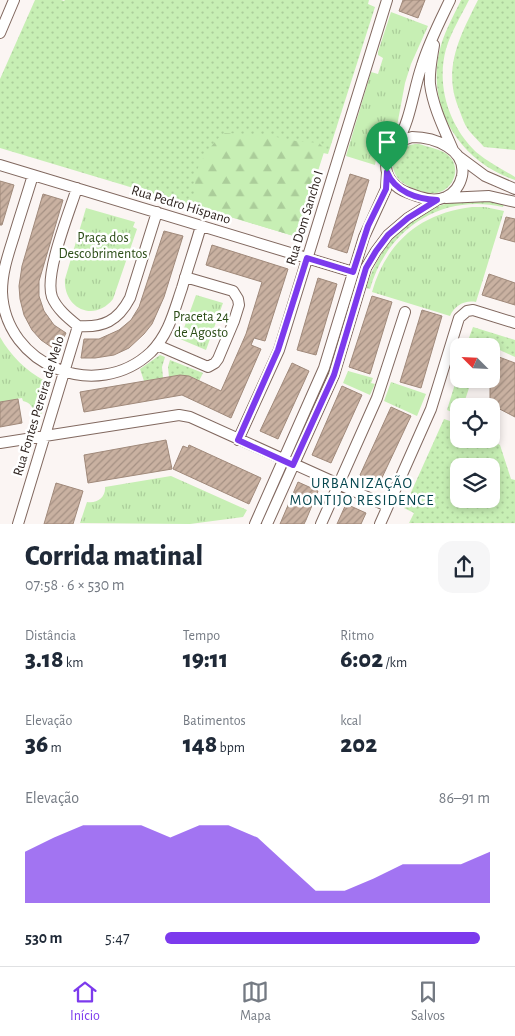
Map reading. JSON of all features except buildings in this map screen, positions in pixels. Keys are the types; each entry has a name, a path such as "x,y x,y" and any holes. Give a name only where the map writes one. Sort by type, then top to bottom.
{"street":[{"path":"0,33 14,0"},
{"name":"Rua Dom Sancho I","path":"238,440 278,350 387,0"},
{"path":"255,524 324,368 366,231 386,189 388,156 406,126 412,95 420,71 450,0"},
{"path":"267,524 334,375 366,268 388,235 408,218 452,194 461,180 462,164 441,122 430,84 436,30"},
{"path":"397,143 404,139 420,137 446,146 485,176 515,189"},
{"name":"Rua Pedro Hispano","path":"0,165 353,272"},
{"path":"387,172 390,180 402,191 429,200 489,196 515,202"},
{"path":"33,175 5,264 2,281 4,307 8,321 22,344 38,358 65,372 91,376 115,372 138,362 157,345 170,325 201,226"},
{"path":"77,188 52,267 50,283 56,305 78,326 100,326 119,316 126,307 157,212"},
{"path":"157,345 208,367 215,363 226,341 239,305 233,291 185,277"},
{"path":"380,524 431,409 459,318 466,311 474,310 515,323"},
{"path":"321,524 382,385 405,312"},
{"name":"Rua Fontes Pereira de Melo","path":"18,524 78,326"},
{"path":"0,443 179,415 190,417 387,506"}],"green space":[{"path":"35,0 369,0 368,4 375,7 328,154 323,153 297,237 0,148 0,79"},
{"path":"461,0 469,0 451,36 443,63 444,91 447,105 459,130 476,152 515,177 515,180 496,172 479,161 464,147 452,131 438,94 439,53 446,32"},
{"path":"478,0 515,0 515,150 484,147 467,128 454,94 452,80 455,53"},
{"path":"391,12 428,26 411,64 405,83 397,126 378,149 375,165 346,156 371,72 378,74 383,58 378,55 378,52"},
{"path":"225,133 266,135 319,143 325,149 297,237 195,206 195,180 199,166 213,144"},
{"path":"419,144 442,151 453,161 455,174 453,180 449,186 438,193 422,191 408,186 397,177 394,170 394,158 397,153 406,146"},
{"path":"481,200 504,204 503,207 480,204 458,205 438,211 420,220 403,233 389,249 378,268 370,289 366,288 387,245 409,222 438,206 454,202"},
{"path":"485,207 504,211 476,302 461,304 450,316 372,292 386,258 408,233 422,223 437,216 454,210"},
{"name":"Praça dos Descobrimentos","path":"86,208 135,222 133,227 137,229 113,299 97,310 89,311 81,309 69,298 65,279"},
{"name":"Praceta 24 de Agosto","path":"196,295 223,303 206,350 180,339"},
{"path":"473,327 515,340 515,357 500,350 500,338 469,338"},
{"path":"0,337 19,362 45,381 37,404 44,406 40,419 33,419 32,407 29,403 23,401 22,398 0,402"},
{"path":"160,355 165,357 162,367 163,378 144,381 140,369"},
{"path":"170,360 203,373 199,381 179,377 179,375 169,377 168,367"},
{"path":"348,371 373,378 371,383 375,384 370,395 343,383"},
{"path":"391,382 426,394 417,416 384,401"},
{"path":"454,388 469,388 466,398 451,398"},
{"path":"450,400 450,411 447,410"},
{"path":"444,419 450,421 450,448 500,448 500,445 511,479 515,480 515,523 409,523 414,513 404,508"},
{"path":"171,476 247,510 243,517 190,524 80,523 87,502 94,502 100,499 104,494 105,487"}],"district":[{"name":"URBANIZAÇÃO MONTIJO RESIDENCE","path":"362,492"}],"route":[{"path":"387,172 390,180 402,191 429,200 437,200 408,218 388,235 366,268 334,375 293,465 238,440 278,350 307,258 353,272 368,226 386,189 387,172"}]}
